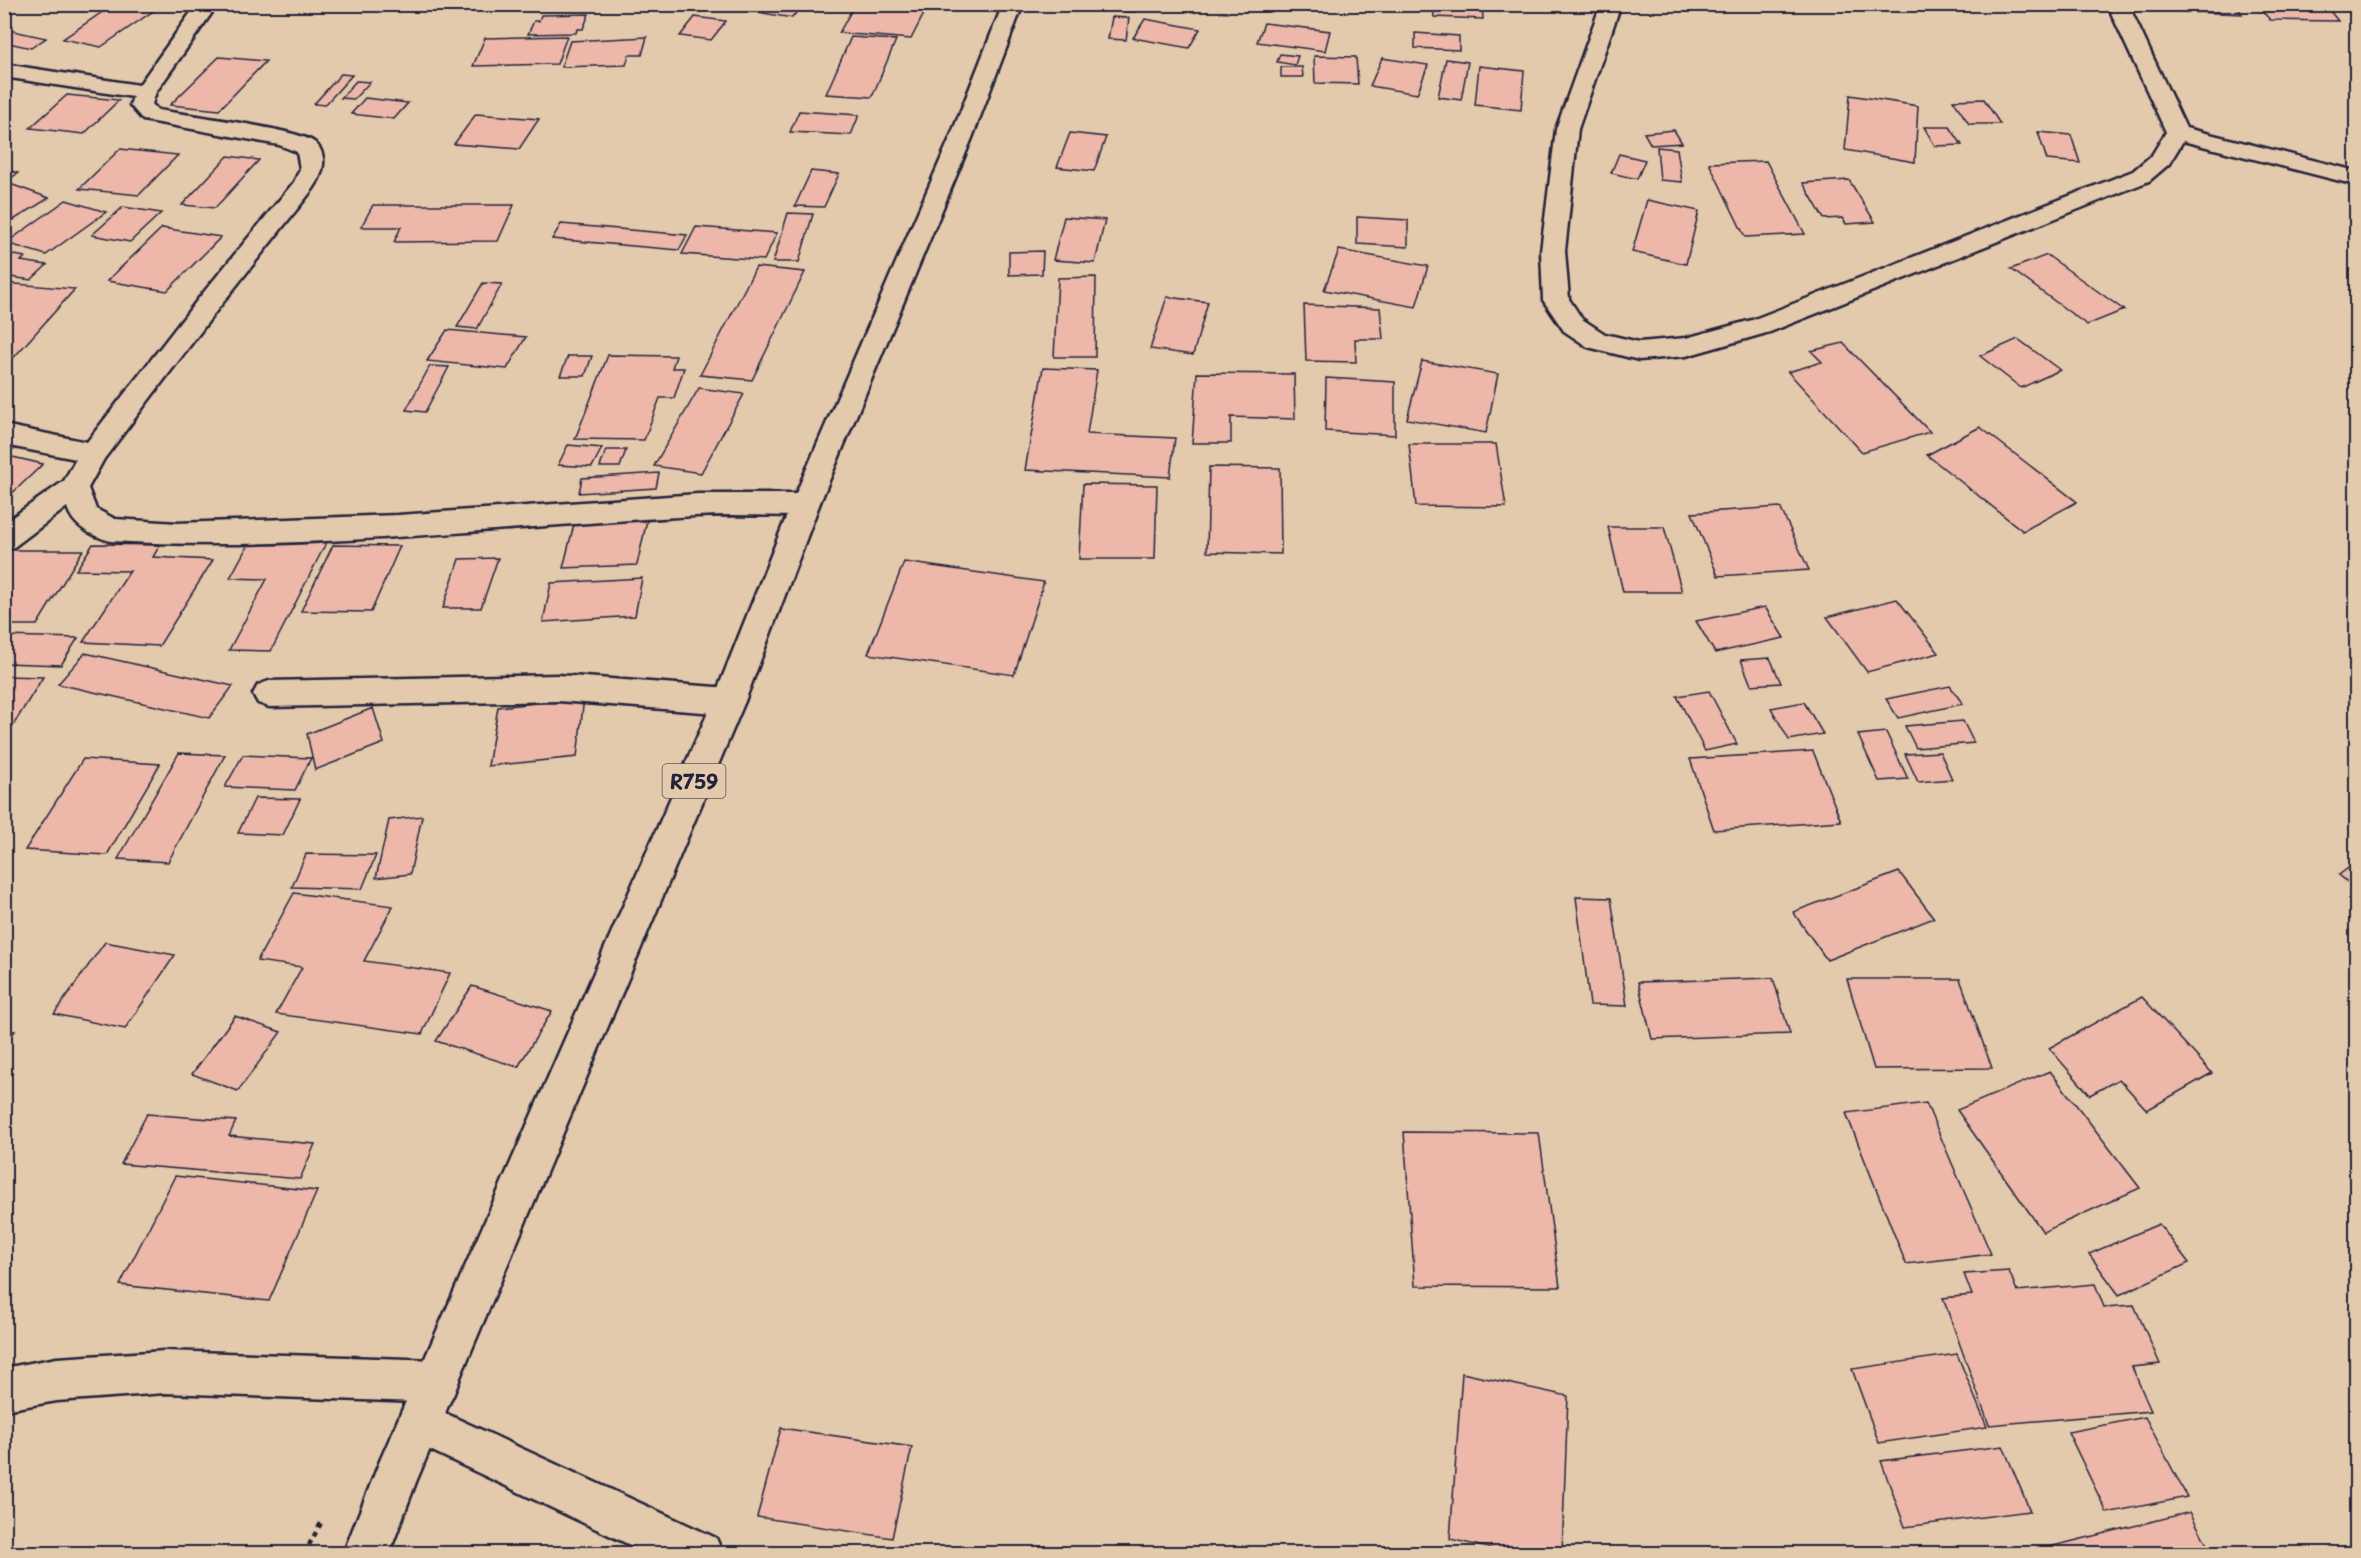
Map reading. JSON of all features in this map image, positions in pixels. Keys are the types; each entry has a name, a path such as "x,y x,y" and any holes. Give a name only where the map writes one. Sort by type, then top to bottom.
{"street":[{"path":"4,539 31,517 74,488 94,453 208,304 305,184 312,169 311,155 306,147 284,139 151,115 141,105 145,92 208,4"},
{"name":"R759","path":"366,1554 729,700 805,505 960,138 1013,4"},
{"path":"1611,4 1567,129 1553,252 1556,300 1573,326 1597,341 1639,351 1686,347 1761,326 2141,176 2161,159 2176,132"},
{"path":"2117,4 2176,132"},
{"path":"4,70 145,92"},
{"path":"2176,132 2356,178"},
{"path":"4,435 94,453"},
{"path":"74,488 84,516 110,530 177,534 398,526 698,505 805,505"},
{"path":"269,694 558,688 729,700"},
{"path":"4,1389 36,1381 160,1372 438,1382"},
{"path":"420,1423 700,1554"}],"building":[{"path":"114,4 134,4 156,9 101,47 63,39"},
{"path":"710,4 803,4 792,18"},
{"path":"855,4 929,4 911,39 839,33"},
{"path":"1116,4 1137,4 1135,12 1115,11"},
{"path":"1365,4 1408,4 1408,10 1366,10"},
{"path":"1433,4 1482,4 1483,19 1434,17"},
{"path":"2141,4 2235,4 2242,14 2144,10"},
{"path":"2326,6 2338,21 2270,20 2259,7"},
{"path":"589,14 583,29 577,29 576,33 528,34 534,21 539,21 541,15"},
{"path":"695,17 726,21 711,40 680,36"},
{"path":"1112,17 1129,18 1126,40 1108,39"},
{"path":"1145,19 1200,29 1189,48 1133,38"},
{"path":"1264,23 1330,31 1325,51 1257,42"},
{"path":"4,29 46,38 31,48 4,42"},
{"path":"1415,33 1459,36 1459,50 1415,48"},
{"path":"567,36 557,64 473,66 485,38"},
{"path":"647,37 642,55 629,55 626,65 561,67 570,41"},
{"path":"851,37 896,40 872,97 826,94"},
{"path":"1280,54 1298,56 1295,65 1277,62"},
{"path":"1314,56 1356,57 1358,84 1315,83"},
{"path":"219,57 266,61 219,110 170,105"},
{"path":"1382,58 1428,65 1417,94 1370,86"},
{"path":"1446,59 1468,62 1461,100 1438,97"},
{"path":"1479,66 1524,71 1521,110 1475,105"},
{"path":"1281,67 1302,67 1303,77 1281,77"},
{"path":"341,74 352,75 325,105 314,104"},
{"path":"356,81 370,82 354,99 341,98"},
{"path":"67,95 119,100 84,134 30,128"},
{"path":"1850,95 1918,106 1915,162 1845,150"},
{"path":"365,98 408,103 394,119 351,114"},
{"path":"1984,99 2000,124 1969,124 1953,100"},
{"path":"799,111 859,115 851,135 790,132"},
{"path":"476,114 539,119 519,149 454,144"},
{"path":"1924,127 1950,127 1962,145 1935,146"},
{"path":"1674,130 1682,143 1651,145 1644,133"},
{"path":"2038,132 2071,135 2080,163 2047,160"},
{"path":"1070,133 1106,137 1094,171 1057,167"},
{"path":"1657,147 1677,149 1682,182 1660,180"},
{"path":"120,149 178,155 139,195 79,189"},
{"path":"1619,154 1645,160 1637,179 1611,173"},
{"path":"228,156 259,160 215,208 182,205"},
{"path":"1766,161 1805,234 1745,237 1709,163"},
{"path":"4,169 18,173 4,183"},
{"path":"811,171 839,174 824,207 795,206"},
{"path":"1849,180 1875,222 1846,224 1842,218 1824,219 1803,183"},
{"path":"13,185 49,198 4,226 4,190"},
{"path":"66,200 106,212 46,255 6,243"},
{"path":"1647,200 1699,211 1686,264 1632,252"},
{"path":"373,205 514,205 498,241 394,242 401,227 361,227"},
{"path":"123,207 161,213 130,242 92,235"},
{"path":"788,213 813,214 799,262 773,262"},
{"path":"1064,217 1105,220 1095,263 1053,260"},
{"path":"1357,217 1408,220 1408,247 1357,244"},
{"path":"561,224 687,235 679,250 552,239"},
{"path":"696,227 777,233 764,260 682,254"},
{"path":"162,228 221,237 167,291 107,281"},
{"path":"1339,250 1428,266 1416,307 1324,290"},
{"path":"1043,251 1042,274 1009,275 1009,252"},
{"path":"4,253 25,257 21,261 47,265 31,280 4,276"},
{"path":"2047,255 2124,310 2087,325 2011,269"},
{"path":"756,267 805,272 752,380 700,375"},
{"path":"1096,277 1095,357 1054,357 1058,278"},
{"path":"4,283 75,289 8,364 4,363"},
{"path":"483,283 502,284 477,329 457,327"},
{"path":"1167,297 1208,302 1193,355 1150,349"},
{"path":"1304,305 1380,308 1383,339 1355,339 1356,362 1306,361"},
{"path":"447,330 526,337 507,369 427,361"},
{"path":"2018,339 2060,370 2021,388 1980,356"},
{"path":"1843,343 1930,432 1862,452 1788,372 1822,362 1811,351"},
{"path":"608,355 676,356 672,368 684,368 674,398 660,398 644,440 575,439"},
{"path":"568,356 592,356 585,376 560,376"},
{"path":"1422,361 1498,374 1486,433 1407,419"},
{"path":"430,366 449,367 425,412 406,410"},
{"path":"1043,368 1097,370 1087,434 1175,438 1170,477 1025,470"},
{"path":"1197,373 1294,374 1295,419 1231,417 1231,443 1192,443"},
{"path":"1326,378 1395,382 1395,435 1325,431"},
{"path":"699,388 744,394 701,473 654,466"},
{"path":"1980,427 2077,502 2023,531 1927,455"},
{"path":"1409,444 1496,444 1506,507 1416,506"},
{"path":"568,445 602,448 592,467 558,465"},
{"path":"606,450 626,450 620,467 600,467"},
{"path":"4,455 43,464 4,501"},
{"path":"1209,467 1280,468 1281,554 1207,552"},
{"path":"659,473 656,488 579,493 582,478"},
{"path":"1083,484 1157,485 1155,559 1079,559"},
{"path":"1780,507 1809,570 1718,576 1692,513"},
{"path":"647,520 637,565 563,568 574,524"},
{"path":"1608,527 1664,527 1682,592 1623,592"},
{"path":"287,538 328,539 271,651 229,650 267,579 230,578 249,543 284,544"},
{"path":"93,544 160,545 153,557 213,560 159,646 83,642 130,571 76,570"},
{"path":"333,545 400,546 371,612 301,611"},
{"path":"6,550 83,550 37,625 4,625"},
{"path":"498,558 481,608 443,608 459,559"},
{"path":"904,562 1044,582 1014,675 868,654"},
{"path":"642,578 635,616 543,622 551,583"},
{"path":"1897,599 1939,653 1867,672 1827,617"},
{"path":"1765,607 1784,638 1715,653 1696,621"},
{"path":"4,636 78,638 61,665 4,663"},
{"path":"85,653 233,686 209,718 58,684"},
{"path":"1770,658 1781,683 1751,685 1741,660"},
{"path":"4,676 43,677 4,740"},
{"path":"1950,686 1963,704 1898,718 1886,699"},
{"path":"1709,691 1737,744 1705,751 1677,696"},
{"path":"584,698 577,757 488,766 498,707"},
{"path":"1804,702 1823,734 1789,740 1771,708"},
{"path":"373,708 384,743 315,770 307,734"},
{"path":"1963,721 1974,743 1916,748 1905,726"},
{"path":"1886,732 1908,779 1879,781 1858,735"},
{"path":"1813,751 1841,821 1714,830 1690,759"},
{"path":"1940,752 1952,779 1918,782 1905,754"},
{"path":"179,753 225,755 168,862 118,859"},
{"path":"243,755 311,758 295,790 225,787"},
{"path":"83,759 160,764 107,855 25,850"},
{"path":"255,798 300,799 283,835 238,833"},
{"path":"422,816 410,874 376,878 389,820"},
{"path":"306,854 376,855 362,889 292,887"},
{"path":"2356,862 2356,889 2339,875"},
{"path":"1899,872 1934,918 1827,960 1793,912"},
{"path":"294,893 393,906 364,961 450,973 422,1034 276,1014 302,967 257,961"},
{"path":"1576,897 1611,898 1627,1006 1590,1005"},
{"path":"105,942 175,955 125,1029 54,1014"},
{"path":"1773,978 1790,1034 1652,1039 1638,982"},
{"path":"1847,979 1960,979 1992,1068 1874,1069"},
{"path":"472,986 552,1011 518,1067 436,1041"},
{"path":"2142,997 2212,1073 2147,1110 2119,1079 2090,1095 2049,1048"},
{"path":"235,1016 281,1032 238,1091 192,1074"},
{"path":"4,1029 15,1031 4,1045"},
{"path":"2050,1071 2140,1188 2043,1232 1957,1110"},
{"path":"1926,1103 1991,1254 1906,1264 1846,1113"},
{"path":"147,1114 236,1121 229,1136 315,1144 300,1179 121,1164"},
{"path":"1404,1132 1539,1133 1560,1287 1415,1286"},
{"path":"175,1176 317,1191 269,1301 120,1285"},
{"path":"2159,1224 2189,1263 2119,1295 2089,1254"},
{"path":"2009,1271 2017,1291 2095,1284 2104,1307 2134,1305 2160,1364 2132,1367 2151,1411 1989,1425 1943,1298 1972,1295 1964,1274"},
{"path":"1957,1354 1987,1427 1879,1443 1852,1369"},
{"path":"1462,1373 1568,1396 1562,1554 1514,1554 1450,1539"},
{"path":"2145,1417 2187,1497 2107,1513 2068,1432"},
{"path":"781,1428 912,1447 892,1538 757,1517"},
{"path":"2003,1446 2030,1511 1905,1527 1881,1461"},
{"path":"2190,1512 2212,1554 2039,1554 2037,1550"}]}
